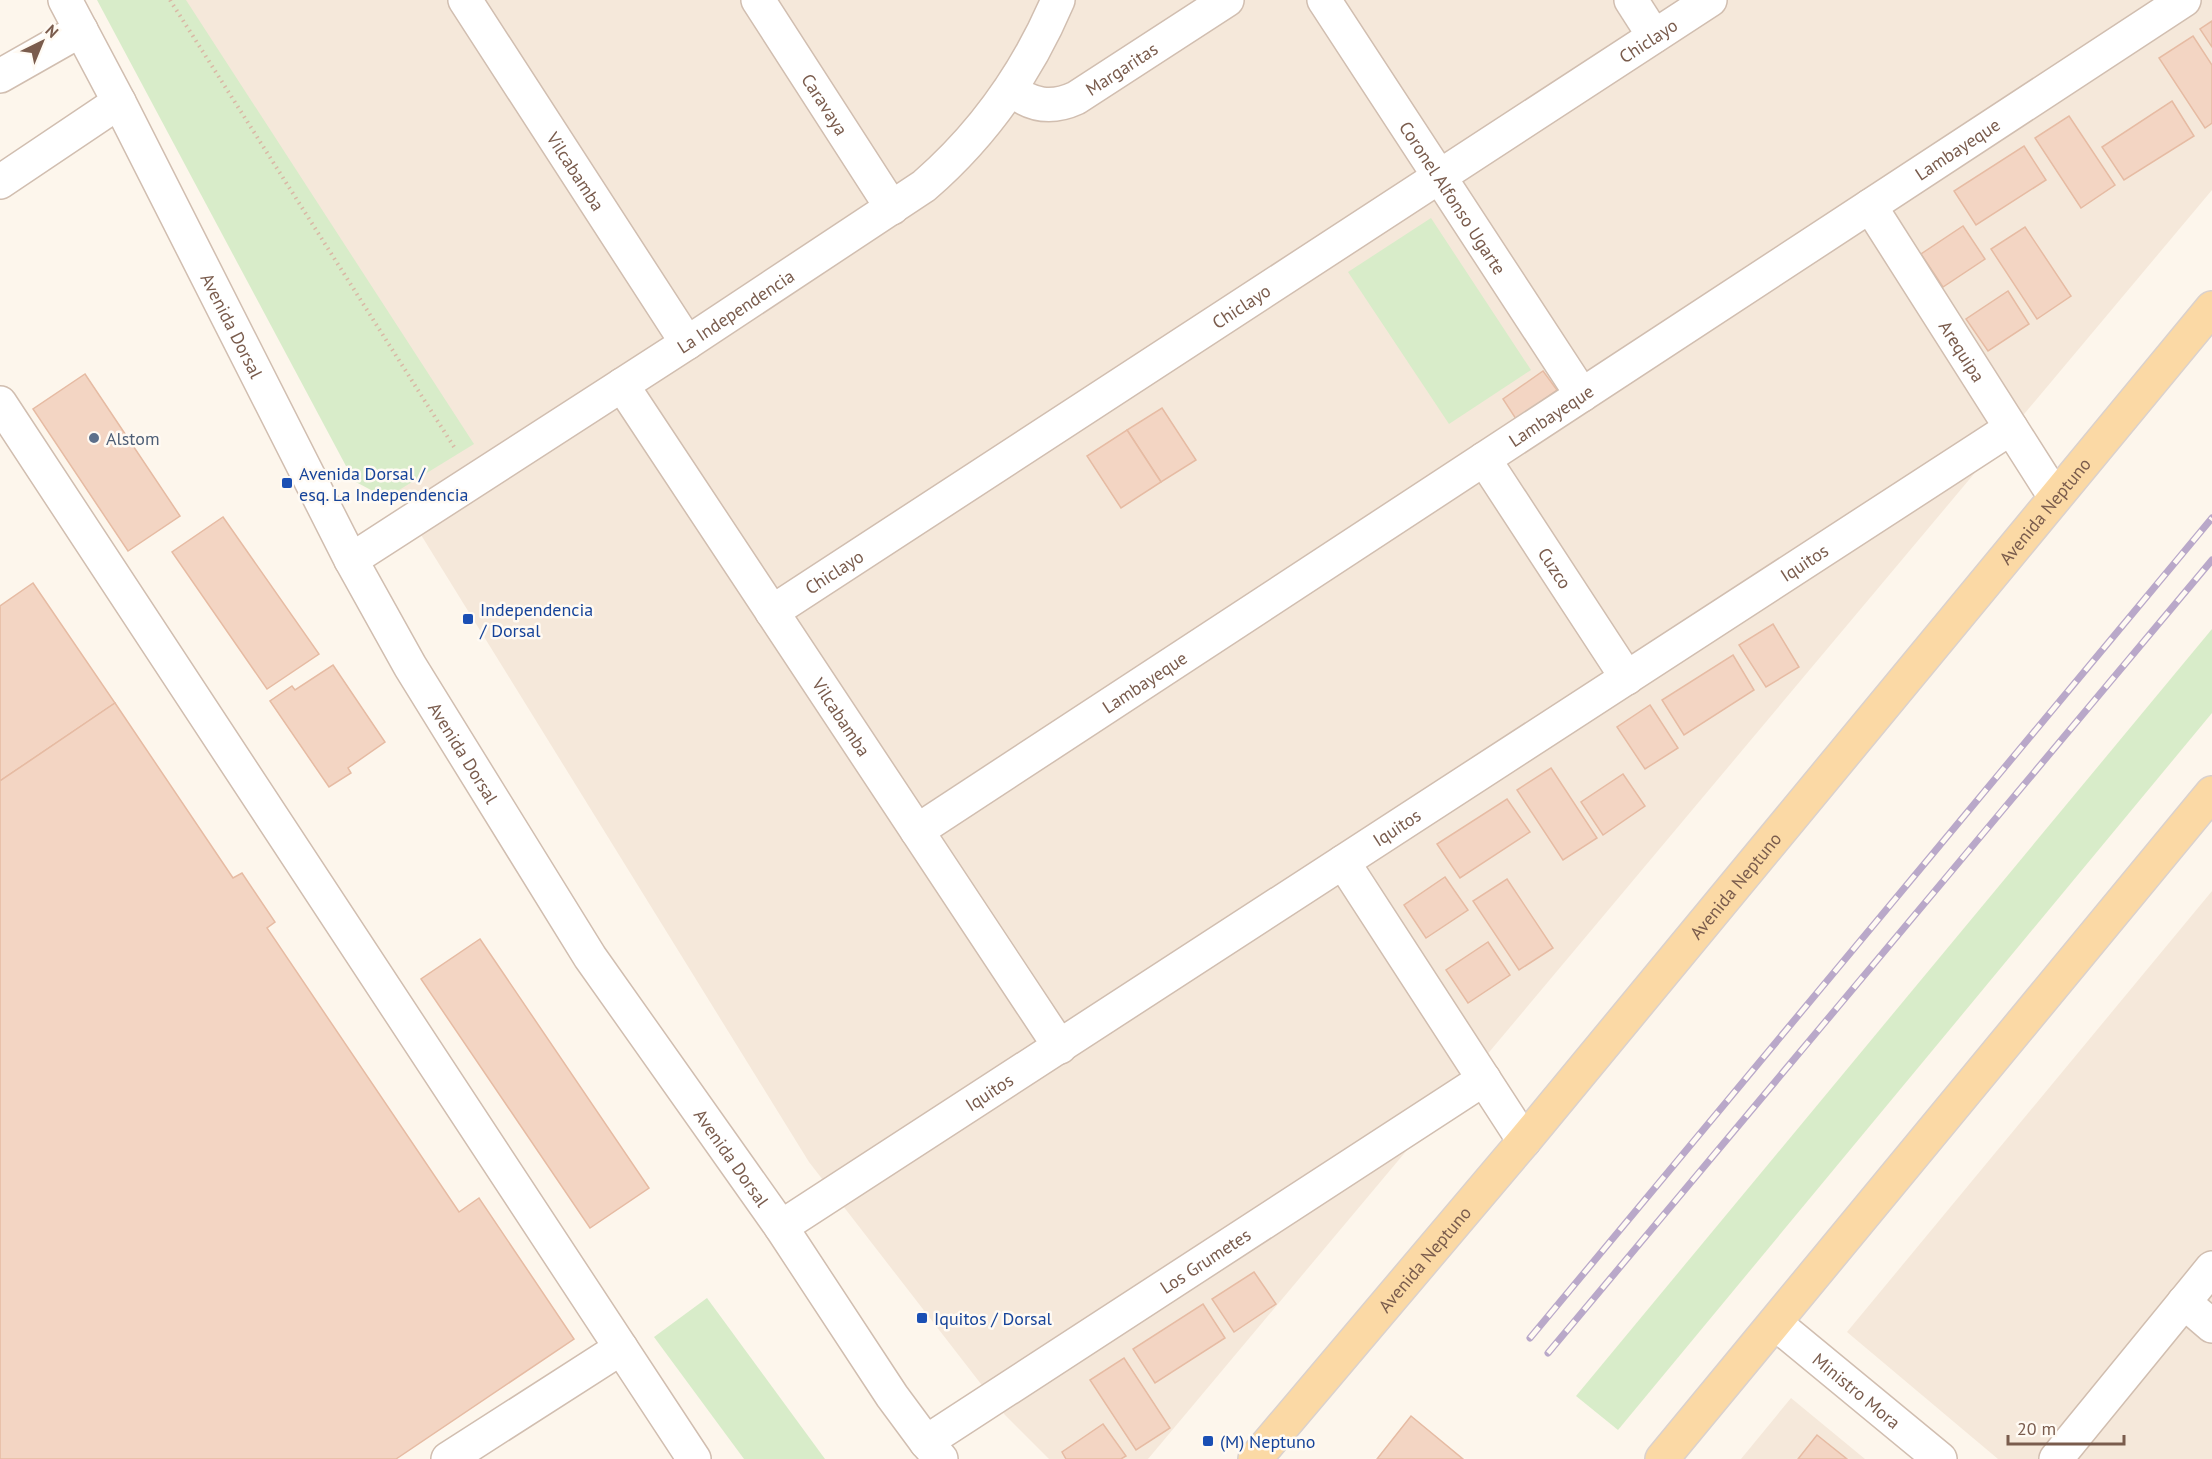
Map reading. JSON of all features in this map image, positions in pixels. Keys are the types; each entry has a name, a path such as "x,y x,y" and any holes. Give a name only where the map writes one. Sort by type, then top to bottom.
{"main road":[{"name":"Avenida Neptuno","path":"1255,1459 1524,1141 2212,308"},
{"path":"1662,1459 2212,795"}],"street":[{"name":"Avenida Dorsal","path":"65,0 351,560 410,666 590,957 782,1227 892,1396 933,1451"},
{"name":"Vilcabamba","path":"465,0 687,343"},
{"name":"Caravaya","path":"758,0 892,208"},
{"name":"La Independencia","path":"351,560 622,386 924,186 952,161 984,126 1011,89 1058,0"},
{"name":"Margaritas","path":"1011,89 1029,101 1053,105 1065,103 1227,0"},
{"name":"Coronel Alfonso Ugarte","path":"1324,0 1582,395"},
{"path":"1631,0 1654,36"},
{"name":"Chiclayo","path":"772,612 1710,0"},
{"name":"Lambayeque","path":"917,831 2184,0"},
{"path":"0,76 81,30"},
{"path":"0,182 119,102"},
{"name":"Arequipa","path":"1870,206 2055,497"},
{"name":"Vilcabamba","path":"622,386 1060,1047"},
{"path":"0,403 694,1459"},
{"name":"Iquitos","path":"782,1227 2011,428"},
{"name":"Cuzco","path":"1484,459 1627,678"},
{"path":"1343,862 1524,1141"},
{"name":"Los Grumetes","path":"933,1451 1484,1079"},
{"path":"2056,1459 2212,1268"},
{"path":"2184,1302 2212,1326"},
{"name":"Ministro Mora","path":"1774,1323 1940,1459"},
{"path":"448,1459 621,1348"}],"path":[{"path":"170,0 476,481"}],"shaded area":[{"path":"147,0 2212,0 2212,190 1148,1459 1049,1459 1005,1415 809,1162 418,530"},
{"path":"2212,891 2212,1459 1998,1459 1847,1332"},
{"path":"1791,1398 1865,1459 1741,1459"}],"green space":[{"path":"97,0 186,0 474,444 386,498 354,481"},
{"path":"1431,218 1531,370 1449,424 1348,272"},
{"path":"2212,629 2212,713 1618,1430 1576,1396"},
{"path":"707,1298 825,1459 744,1459 654,1337"}],"building":[{"path":"2212,21 2212,47 2200,29"},
{"path":"2193,36 2212,65 2212,123 2205,128 2159,58"},
{"path":"2172,101 2194,136 2124,180 2102,147"},
{"path":"2069,116 2115,185 2081,208 2035,138"},
{"path":"2024,146 2046,180 1976,225 1954,191"},
{"path":"1963,226 1985,259 1943,287 1921,254"},
{"path":"2025,227 2071,296 2037,319 1991,249"},
{"path":"2008,291 2029,324 1988,351 1966,319"},
{"path":"1543,371 1557,390 1516,419 1503,399"},
{"path":"85,374 180,516 128,551 33,409"},
{"path":"1162,408 1196,460 1161,482 1127,430"},
{"path":"1127,430 1161,482 1121,508 1087,456"},
{"path":"223,517 319,654 267,689 172,552"},
{"path":"33,583 115,703 0,781 0,606"},
{"path":"1773,624 1799,667 1766,687 1739,645"},
{"path":"1733,655 1754,690 1684,735 1662,700"},
{"path":"333,665 385,742 348,768 351,773 329,787 270,701 292,686 295,690"},
{"path":"115,703 233,878 242,873 275,922 267,928 459,1212 479,1198 574,1339 396,1459 0,1459 0,781"},
{"path":"1650,705 1678,748 1645,769 1617,727"},
{"path":"1551,768 1597,838 1563,860 1517,790"},
{"path":"1623,774 1645,806 1603,835 1581,802"},
{"path":"1507,799 1530,832 1460,878 1437,844"},
{"path":"1445,877 1468,910 1426,938 1404,905"},
{"path":"1507,879 1553,948 1519,970 1473,901"},
{"path":"480,939 649,1188 590,1228 421,979"},
{"path":"1488,942 1510,975 1468,1003 1446,970"},
{"path":"1254,1272 1276,1304 1234,1332 1212,1299"},
{"path":"1203,1304 1225,1338 1155,1383 1133,1349"},
{"path":"1124,1358 1170,1428 1136,1450 1090,1380"},
{"path":"1411,1416 1463,1459 1377,1459"},
{"path":"1103,1424 1126,1456 1121,1459 1066,1459 1062,1452"},
{"path":"1817,1435 1847,1459 1798,1459"}],"railway":[{"path":"1530,1338 2212,518"},
{"path":"1548,1353 2212,560"}],"place":[{"name":"Alstom","path":"94,438"},
{"name":"Avenida Dorsal / esq. La Independencia","path":"287,483"},
{"name":"Independencia / Dorsal","path":"468,619"},
{"name":"Iquitos / Dorsal","path":"922,1318"},
{"name":"(M) Neptuno","path":"1208,1441"}]}
